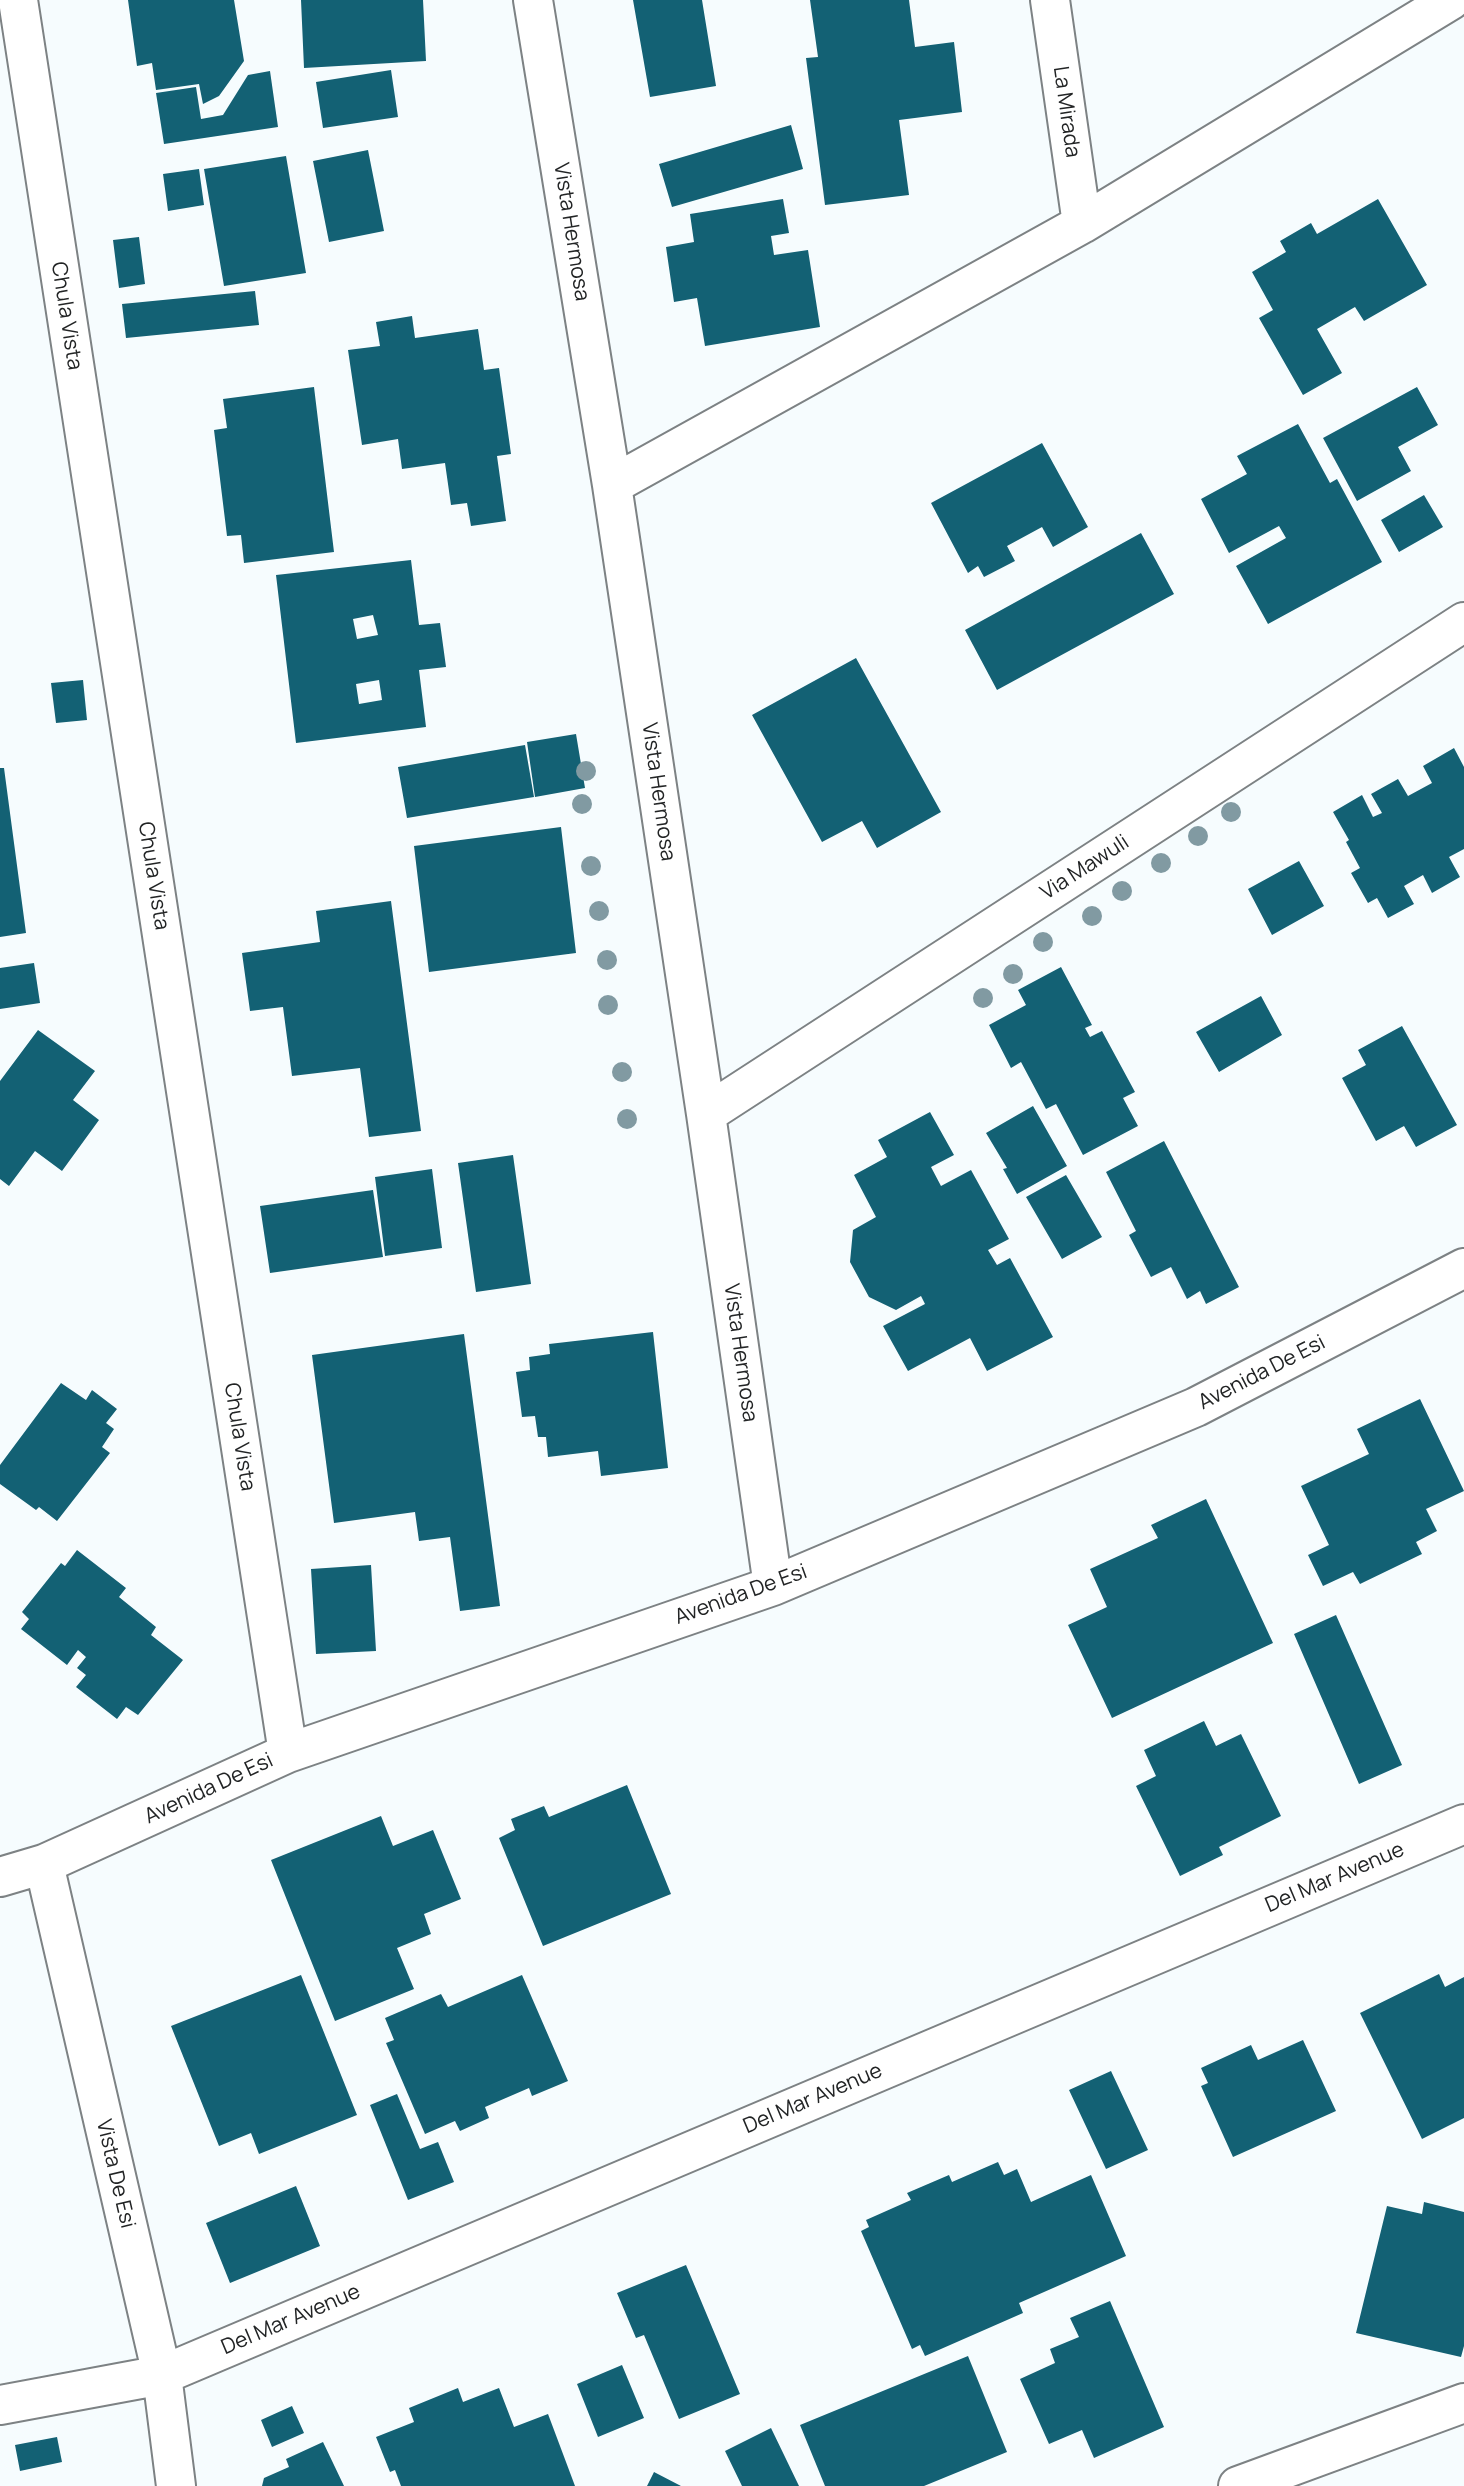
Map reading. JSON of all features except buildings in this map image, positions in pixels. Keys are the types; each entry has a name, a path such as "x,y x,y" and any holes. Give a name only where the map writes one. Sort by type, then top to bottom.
{"street":[{"name":"Chula Vista","path":"18,0 288,1753"},
{"name":"Vista Hermosa","path":"533,0 612,485 773,1586"},
{"name":"La Mirada","path":"1050,0 1082,224"},
{"path":"612,485 1082,224 1451,0"},
{"name":"Via Mawuli","path":"706,1114 1464,622"},
{"name":"Avenida De Esi","path":"0,1877 44,1864 288,1753 773,1586 1196,1407 1464,1268"},
{"name":"Del Mar Avenue","path":"0,2405 162,2375 1464,1824"},
{"name":"Vista De Esi","path":"44,1864 162,2375 176,2486"},
{"path":"1238,2486 1464,2403"}]}
